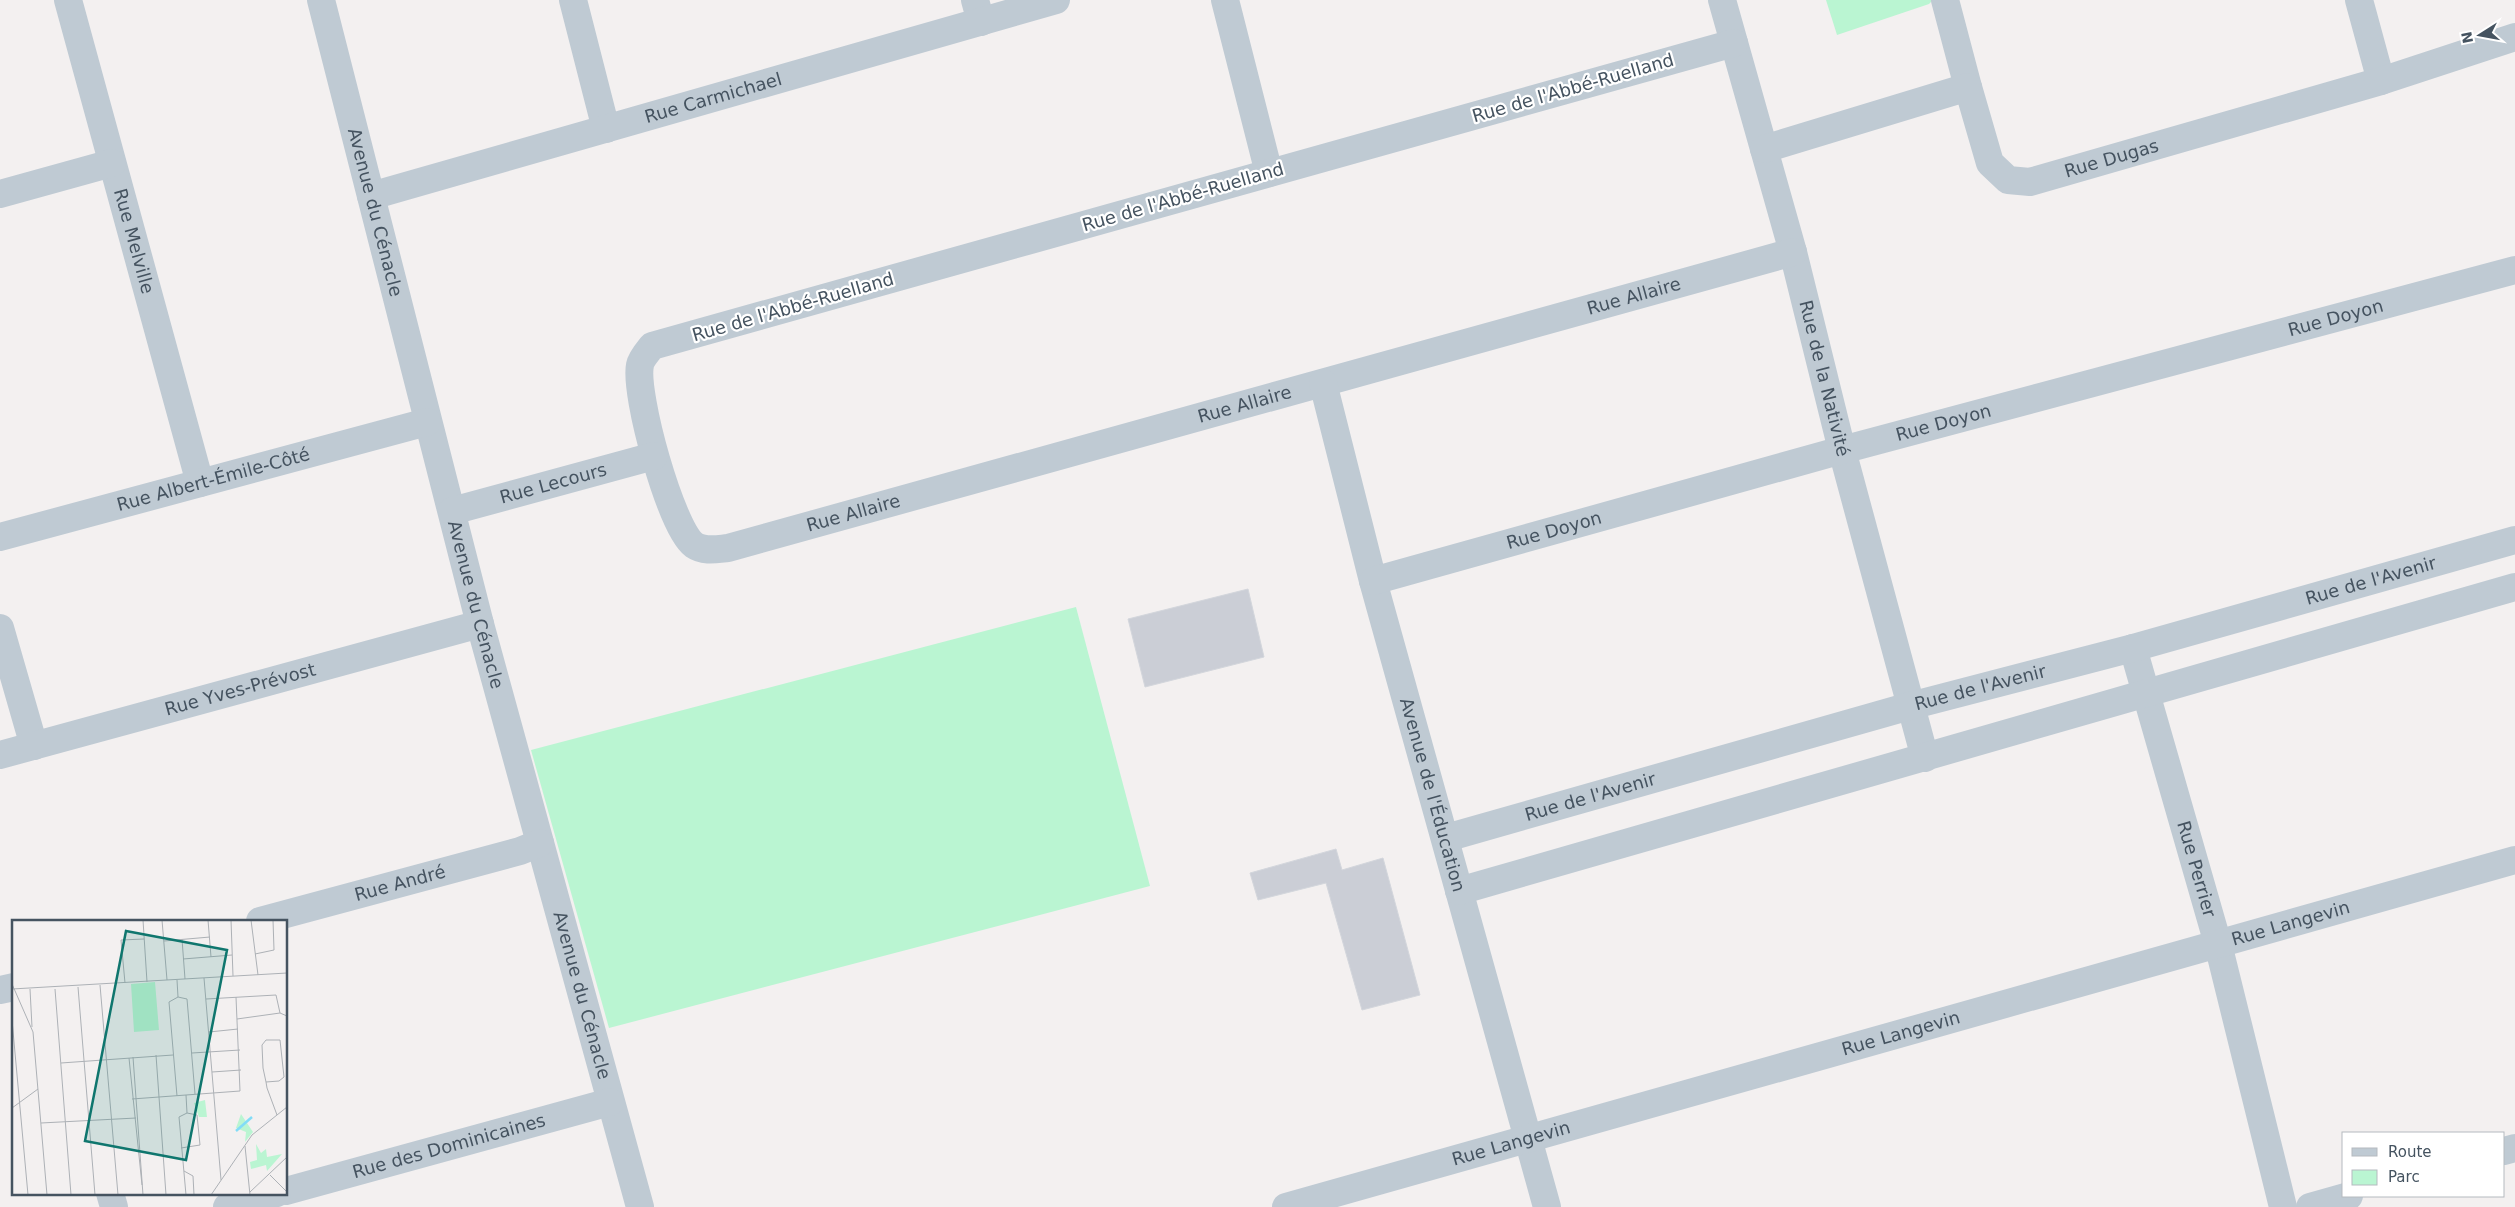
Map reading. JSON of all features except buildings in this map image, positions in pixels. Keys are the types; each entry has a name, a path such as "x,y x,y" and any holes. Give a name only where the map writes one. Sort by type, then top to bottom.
{"street":[{"name":"Rue Melville","path":"68,0 200,483"},
{"name":"Avenue du Cénacle","path":"321,0 480,624 640,1207"},
{"path":"573,0 606,129"},
{"name":"Rue Carmichael","path":"370,196 606,129 978,11 1056,0"},
{"path":"1226,0 1270,173"},
{"name":"Rue de la Nativité","path":"1722,0 1793,252 1842,450 1925,758"},
{"name":"Rue Dugas","path":"1945,0 1990,164 2008,180 2030,182 2381,81 2515,37"},
{"path":"2359,0 2381,81"},
{"name":"Rue de l'Abbé-Ruelland","path":"654,456 640,384 640,364 652,346 1734,43"},
{"path":"1764,149 1968,87"},
{"path":"0,194 112,163"},
{"name":"Rue Allaire","path":"654,456 683,532 694,545 706,550 728,548 1793,252"},
{"name":"Rue Doyon","path":"1373,581 1842,450 2515,270"},
{"name":"Avenue de l'Éducation","path":"1323,382 1373,581 1446,838 1547,1207"},
{"name":"Rue Albert-Émile-Côté","path":"0,537 427,422"},
{"name":"Rue Lecours","path":"452,511 654,456"},
{"name":"Rue de l'Avenir","path":"1446,838 1910,706 2133,648 2515,540"},
{"path":"1459,890 1925,758 2515,587"},
{"name":"Rue Yves-Prévost","path":"0,755 480,624"},
{"path":"0,628 34,746"},
{"name":"Rue Perrier","path":"2133,648 2218,944 2284,1207"},
{"name":"Rue André","path":"264,920 520,852 540,843"},
{"name":"Rue Langevin","path":"1286,1207 2515,860"},
{"name":"Rue des Dominicaines","path":"288,1190 610,1102"},
{"path":"110,1194 114,1207"},
{"path":"227,1207 273,1194"},
{"path":"2310,1207 2345,1197"}],"green space":[{"path":"1826,0 1933,0 1929,4 1837,35"},
{"path":"1076,607 1150,886 609,1028 531,750"}]}
